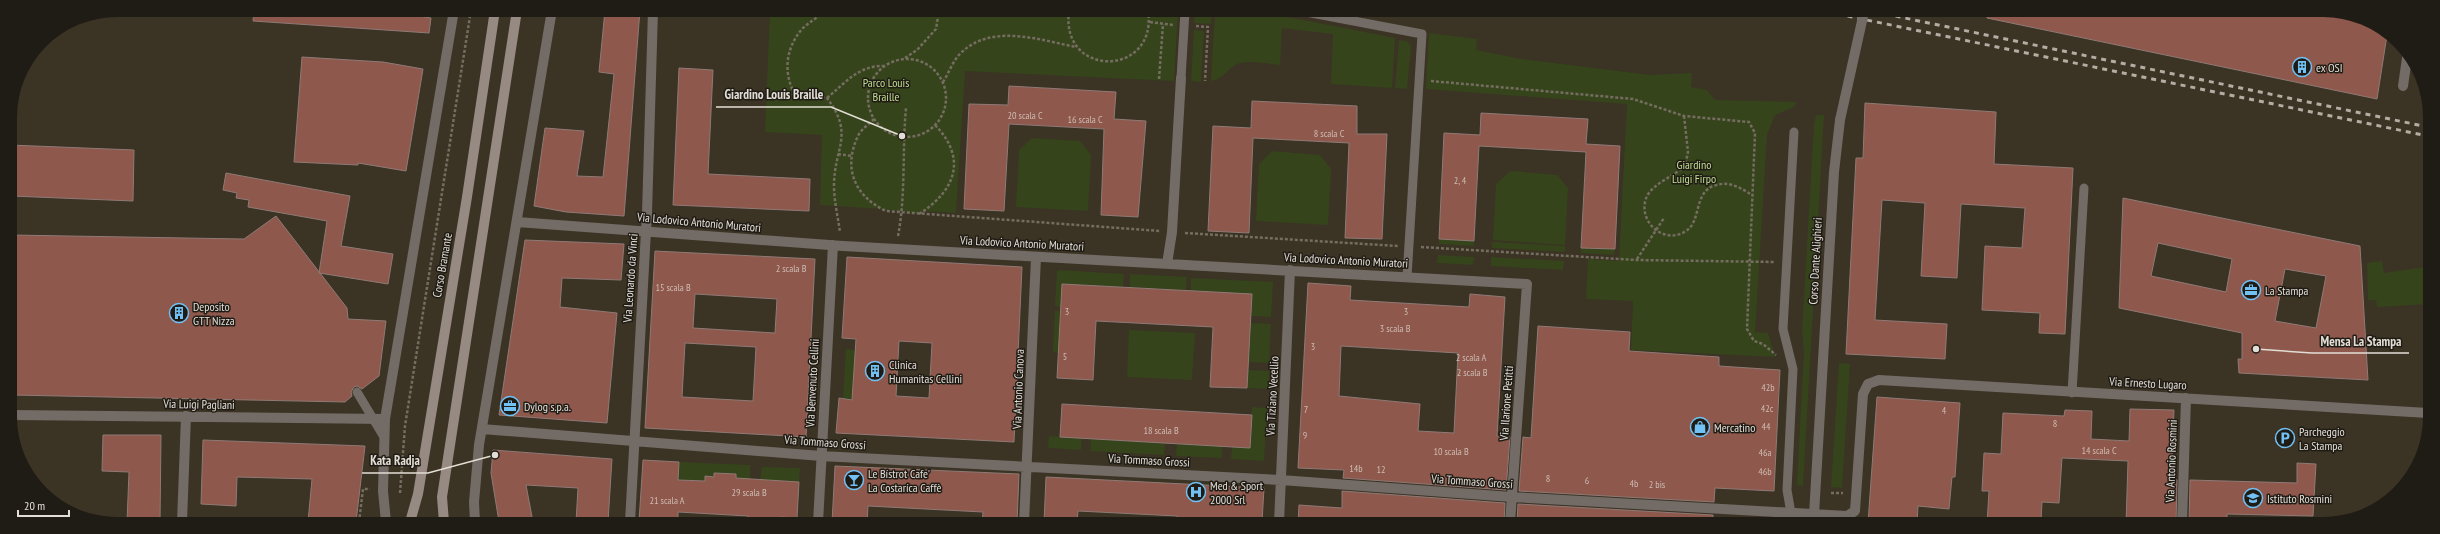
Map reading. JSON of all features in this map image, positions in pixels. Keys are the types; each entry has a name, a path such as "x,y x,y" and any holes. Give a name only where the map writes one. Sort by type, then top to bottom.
{"main road":[{"name":"Corso Bramante","path":"411,517 418,494 475,145 494,17"},
{"path":"444,517 442,497 495,144 516,17"}],"street":[{"path":"386,517 383,491 384,437 386,419 453,17"},
{"path":"475,517 474,502 482,429 551,17"},
{"name":"Via Leonardo da Vinci","path":"630,517 646,231 653,17"},
{"name":"Corso Dante Alighieri","path":"1816,517 1834,172 1840,120 1863,17"},
{"path":"2403,86 2407,63"},
{"path":"1167,264 1172,232 1181,78"},
{"name":"Via Lodovico Antonio Muratori","path":"517,222 895,249 1527,284"},
{"name":"Via Benvenuto Cellini","path":"818,517 821,456 838,245"},
{"name":"Via Antonio Canova","path":"1024,517 1028,466 1036,256"},
{"name":"Via Tiziano Vecellio","path":"1279,517 1290,270"},
{"name":"Via Ilarione Petitti","path":"1510,517 1527,284"},
{"name":"Via Ernesto Lugaro","path":"1837,517 1847,516 1855,511 1863,394 1868,384 1879,380 2072,393 2186,398 2423,413"},
{"name":"Via Antonio Rosmini","path":"2182,517 2186,398"},
{"name":"Via Luigi Pagliani","path":"17,415 386,419"},
{"path":"182,517 186,416"},
{"name":"Via Tommaso Grossi","path":"482,429 821,456 1281,480 1512,497 1791,513 1808,517"},
{"path":"1791,513 1792,517"}],"lane":[{"path":"1181,78 1185,17"},
{"path":"1333,17 1422,34 1407,277"},
{"path":"1791,513 1787,490 1793,369 1783,329 1794,132"},
{"path":"2072,393 2084,188"},
{"path":"357,392 384,437"}],"path":[{"path":"400,492 405,426 470,17"},
{"path":"817,17 802,29 791,47 786,64 788,80 794,93 806,97 827,98 856,73 871,65 885,66"},
{"path":"904,59 916,60 927,64 936,72 943,82 946,93 946,105 936,125 926,133 915,137 903,137 882,128 874,119 869,108 868,96 870,84 876,74 885,66 904,59 917,50 936,29 938,17"},
{"path":"1068,17 1067,23 1070,36 1076,47 1086,56 1097,61 1109,62 1122,60 1141,46 1147,35 1150,22 1149,17"},
{"path":"1159,78 1163,24"},
{"path":"943,82 960,53 977,42 994,37 1020,36 1076,47"},
{"path":"1420,80 1633,99 1684,116 1749,122 1755,133 1747,329 1749,335 1754,341 1763,344 1793,369"},
{"path":"827,98 838,113 842,136 834,186 838,245"},
{"path":"895,249 902,213 903,137 906,108"},
{"path":"1684,116 1688,152 1685,166 1657,185 1648,195 1644,207 1646,218 1655,230 1662,234 1674,235 1686,231 1694,220 1698,203 1705,191 1715,185 1728,184 1753,196"},
{"path":"874,119 859,133 852,156 853,174 858,189 870,203 886,211 1172,232 1408,247 1636,260 1750,261 1787,263"},
{"path":"919,214 935,204 949,188 954,171 953,153 948,138 936,125"},
{"path":"838,154 852,156"},
{"path":"1636,260 1664,218"},
{"path":"360,517 363,489 370,489"},
{"path":"1831,492 1843,493"}],"green space":[{"name":"Parco Louis Braille","path":"770,17 1178,17 1174,81 965,71 956,213 924,211 919,214 882,209 820,205 822,135 765,132"},
{"path":"1194,17 1212,17 1211,24 1194,23"},
{"path":"1215,17 1288,17 1395,38 1392,88 1331,84 1333,34 1282,28 1280,65 1251,62 1240,63 1232,67 1219,78 1211,81"},
{"path":"1194,30 1204,31 1201,82 1191,81"},
{"name":"Giardino Luigi Firpo","path":"1429,33 1477,39 1476,50 1521,59 1650,75 1692,73 1691,87 1707,90 1715,100 1797,102 1794,107 1775,115 1767,135 1755,332 1768,333 1775,357 1631,350 1633,301 1586,299 1588,259 1619,261 1627,104 1426,89"},
{"path":"1399,40 1407,41 1411,46 1407,89 1395,88"},
{"path":"1816,115 1824,115 1803,486 1797,485 1804,352 1802,332 1814,125"},
{"path":"1032,138 1080,141 1091,155 1088,211 1016,207 1019,150"},
{"path":"1272,151 1320,155 1331,169 1328,225 1256,221 1259,164"},
{"path":"1510,171 1557,175 1568,188 1565,245 1493,240 1496,184"},
{"path":"1439,239 1474,241 1474,246 1439,244"},
{"path":"1492,242 1565,246 1565,252 1492,248"},
{"path":"1581,248 1615,249 1614,255 1581,253"},
{"path":"1438,255 1474,257 1473,265 1437,263"},
{"path":"1491,257 1564,261 1563,270 1491,266"},
{"path":"2382,261 2384,273 2423,267 2423,304 2377,307 2376,300 2368,300 2367,263"},
{"path":"1057,270 1124,274 1123,287 1062,284 1061,307 1055,306"},
{"path":"1130,274 1187,277 1186,290 1130,287"},
{"path":"1191,278 1273,282 1271,317 1251,316 1252,294 1191,291"},
{"path":"1055,311 1060,311 1058,353 1053,352"},
{"path":"1251,323 1271,324 1269,363 1249,362"},
{"path":"1129,330 1195,333 1192,380 1127,377"},
{"path":"846,349 855,350 852,399 843,399"},
{"path":"1839,363 1850,364 1842,488 1831,487"},
{"path":"1248,370 1269,371 1268,389 1247,388"},
{"path":"1252,407 1267,408 1264,461 1231,459 1232,447 1250,447"},
{"path":"1049,436 1082,438 1081,450 1048,448"},
{"path":"1091,439 1165,443 1164,455 1090,451"},
{"path":"1177,444 1222,446 1222,458 1176,456"},
{"path":"679,462 750,465 750,479 736,478 736,474 715,473 714,477 706,476 705,481 678,480"},
{"path":"762,467 800,468 799,482 760,480"}],"building":[{"path":"253,17 431,18 429,33 253,21"},
{"path":"604,17 639,17 624,216 566,212 534,206 545,128 584,131 577,176 603,177 614,74 599,72"},
{"name":"ex OSI","path":"2330,17 2355,22 2367,27 2386,40 2377,99 1987,18"},
{"path":"302,57 383,62 423,69 406,171 358,163 358,165 294,162"},
{"path":"679,68 713,70 708,174 810,179 809,211 673,205"},
{"path":"1009,86 1116,92 1114,119 1146,121 1138,217 1101,215 1104,129 1009,124 1004,211 964,209 969,104 1008,105"},
{"path":"1252,101 1357,106 1357,134 1387,134 1382,239 1345,238 1349,143 1253,138 1249,233 1208,231 1213,126 1251,128"},
{"path":"1865,103 1996,112 1994,164 2073,168 2065,334 2039,333 2040,313 1982,310 1985,246 2022,248 2025,208 1961,204 1957,278 1921,276 1925,203 1882,200 1875,320 1947,324 1945,359 1846,354 1856,158 1863,158"},
{"path":"1481,113 1588,119 1586,144 1620,146 1615,249 1581,248 1586,152 1479,146 1474,241 1439,239 1444,133 1480,135"},
{"path":"17,145 134,150 133,201 17,196"},
{"path":"226,173 350,196 341,246 393,254 388,284 319,273 327,221 248,207 249,200 236,198 237,193 223,190"},
{"path":"2123,198 2360,246 2368,380 2239,373 2238,359 2242,359 2242,333 2119,308","holes":["2158,243 2232,259 2226,292 2151,276","2285,269 2326,276 2316,328 2275,321"]},
{"name":"Deposito GTT Nizza","path":"276,216 347,308 348,319 386,321 379,376 362,389 357,386 354,387 351,392 352,396 345,402 17,395 17,235 244,239"},
{"path":"525,240 624,244 621,280 562,278 560,307 617,313 607,423 499,415"},
{"path":"655,251 815,259 806,437 645,428","holes":["695,294 777,299 775,333 693,328","685,343 756,347 753,401 682,397"]},
{"path":"847,257 1022,267 1014,442 836,433 839,398 852,400 856,339 842,338","holes":["899,341 932,343 929,398 896,396"]},
{"path":"1308,283 1351,286 1350,300 1469,307 1470,294 1505,297 1497,436 1510,437 1506,490 1343,478 1344,470 1298,468","holes":["1341,346 1458,353 1454,433 1418,431 1420,404 1339,396"]},
{"path":"1062,284 1252,294 1247,388 1210,387 1213,327 1096,321 1093,380 1057,378"},
{"path":"1538,326 1630,332 1629,351 1719,357 1719,366 1780,370 1774,491 1715,488 1714,502 1519,491 1523,437 1531,438"},
{"path":"1877,397 1960,403 1955,477 1952,477 1949,509 1918,506 1917,517 1868,517"},
{"path":"1062,404 1252,415 1250,448 1060,437"},
{"path":"2130,409 2174,410 2171,479 2177,480 2176,517 2126,517 2128,461 2062,458 2059,503 2042,502 2041,517 1987,517 1989,491 1982,491 1984,453 2001,454 2003,413 2064,416 2065,410 2092,411 2091,439 2129,441"},
{"path":"103,435 161,435 160,517 127,517 129,472 102,471"},
{"path":"203,440 365,446 357,517 308,517 312,479 237,477 236,506 201,504"},
{"path":"493,450 612,459 608,517 576,517 578,488 526,485 532,517 498,517 491,473"},
{"path":"643,460 679,462 678,480 705,481 705,476 714,477 714,473 736,474 736,478 799,482 797,517 748,517 678,512 678,517 639,517"},
{"name":"Istituto Rosmini","path":"2297,463 2316,464 2313,516 2227,514 2227,517 2189,517 2190,480 2297,483"},
{"path":"835,466 1019,474 1017,517 983,517 983,512 868,506 867,517 832,517"},
{"path":"1046,477 1264,488 1262,517 1177,517 1078,511 1078,517 1044,517"},
{"path":"1342,491 1505,503 1504,517 1298,517 1299,505 1342,508"},
{"path":"1518,504 1713,515 1713,517 1517,517"}],"railway":[{"path":"1852,17 2423,135"},
{"path":"1900,17 2423,126"}],"place":[{"name":"ex OSI","path":"2302,67"},
{"name":"Giardino Louis Braille","path":"902,136"},
{"name":"La Stampa","path":"2251,290"},
{"name":"Deposito GTT Nizza","path":"179,313"},
{"name":"Mensa La Stampa","path":"2256,349"},
{"name":"Clinica Humanitas Cellini","path":"875,371"},
{"name":"Dylog s.p.a.","path":"510,406"},
{"name":"Mercatino","path":"1700,427"},
{"name":"Parcheggio La Stampa","path":"2285,438"},
{"name":"Kata Radja","path":"495,455"},
{"name":"Le Bístrot Cafe' La Costaríca Caffè","path":"854,480"},
{"name":"Med & Sport 2000 Srl","path":"1196,492"},
{"name":"Istituto Rosmini","path":"2253,498"}]}
